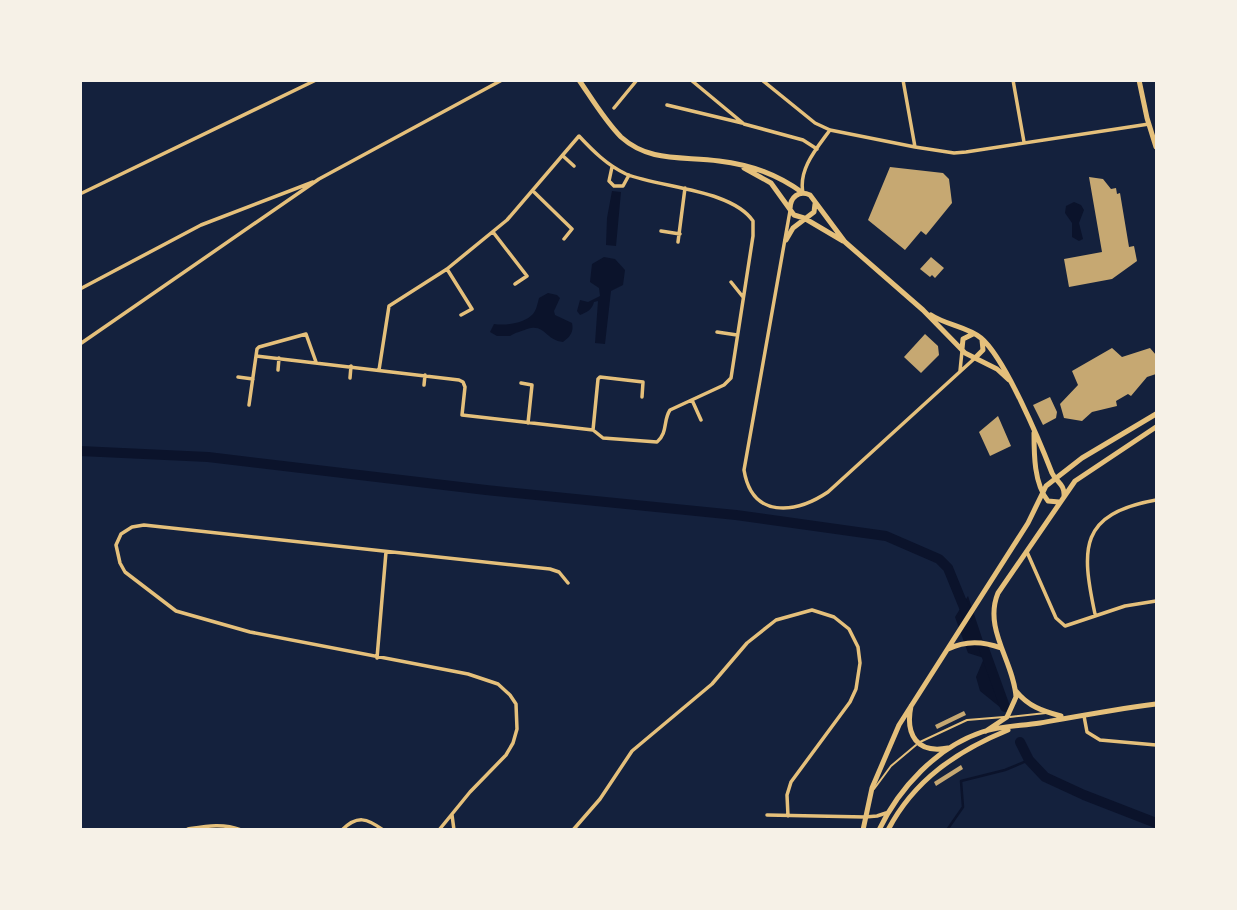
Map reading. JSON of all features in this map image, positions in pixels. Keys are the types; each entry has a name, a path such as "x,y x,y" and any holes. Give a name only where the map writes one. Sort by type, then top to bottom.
{"street":[{"path":"80,194 316,80"},
{"path":"80,289 201,225 319,179 502,80"},
{"path":"579,80 621,137 641,150 672,159 710,160 771,173 810,195 845,242"},
{"path":"614,108 637,80"},
{"path":"691,80 744,124"},
{"path":"762,80 815,122 830,130 954,153 1149,124"},
{"path":"903,80 915,147"},
{"path":"1013,80 1024,142"},
{"path":"1139,80 1157,148"},
{"path":"667,105 803,140 817,149"},
{"path":"803,193 802,177 830,130"},
{"path":"256,356 459,380 463,382 462,415 593,430 603,438 657,442 664,436 668,413 724,385 731,378 753,236 753,220 741,209 718,198 629,175 612,167 579,136 534,192 493,232 447,269 389,306 379,370"},
{"path":"563,156 574,166"},
{"path":"738,164 771,183 794,215 845,242 923,310 962,349 997,369 1009,380"},
{"path":"612,167 609,181 614,186 623,186 629,175"},
{"path":"80,344 257,225 319,179"},
{"path":"678,242 685,188"},
{"path":"534,192 572,229 564,239"},
{"path":"803,193 793,198 790,209 744,470 746,483 756,499 768,505 788,508 800,507 814,501 954,380 984,346 978,336 971,334 965,337 960,371"},
{"path":"786,240 793,228 814,212 815,201"},
{"path":"661,231 680,233"},
{"path":"493,232 527,276 516,284"},
{"path":"447,269 471,309 461,315"},
{"path":"730,282 743,297"},
{"path":"923,310 937,319 978,336 1003,367 1055,479 1063,487 1062,499"},
{"path":"717,332 737,335"},
{"path":"249,405 259,347 306,334 316,362"},
{"path":"278,370 279,358"},
{"path":"350,379 351,366"},
{"path":"424,385 425,375"},
{"path":"239,377 253,379"},
{"path":"593,430 600,377 643,382 642,397"},
{"path":"521,383 532,385 528,423"},
{"path":"692,400 701,420"},
{"path":"863,830 870,795 884,754 912,703 1028,523 1043,492 1082,458 1157,414"},
{"path":"1062,717 1030,705 1016,691 994,620 995,600 1026,550 1083,474 1157,427"},
{"path":"1034,430 1035,462 1043,492 1048,501 1062,499"},
{"path":"1095,614 1086,564 1091,537 1114,513 1157,500"},
{"path":"439,830 470,792 506,755 513,743 517,730 516,705 499,684 486,679 250,632 176,611 125,572 116,545 121,534 132,527 144,525 386,551 550,569 559,572 568,583"},
{"path":"1026,550 1060,624 1069,626 1095,614 1157,601"},
{"path":"377,658 386,551"},
{"path":"573,830 600,799 632,751 712,684 761,630 776,620 812,610 834,617 849,629 858,647 859,678 850,702 791,782 787,795 788,816"},
{"path":"945,651 961,643 978,642 1001,648"},
{"path":"879,830 890,810 918,775 949,748 986,731 1007,717 1014,705 1016,691"},
{"path":"912,703 909,727 918,743 929,749 949,748"},
{"path":"986,731 1157,704"},
{"path":"1084,714 1087,732 1095,739 1157,745"},
{"path":"888,830 904,803 937,769 975,744 1017,726"},
{"path":"767,815 865,817 884,815 890,810"},
{"path":"452,815 454,830"},
{"path":"342,830 352,820 363,819 383,830"},
{"path":"188,830 207,825 228,825 241,830"}],"lane":[{"path":"870,795 891,766 918,743 967,720 1049,713"}],"water":[{"path":"612,191 621,192 616,246 606,245"},
{"path":"1074,202 1084,210 1079,223 1083,239 1079,241 1072,237 1072,223 1065,213 1066,206"},
{"path":"604,257 615,259 625,270 623,285 611,291 605,344 595,343 598,301 585,313 580,315 577,311 580,300 588,302 600,296 599,288 590,282 592,264"},
{"path":"548,293 560,298 555,315 572,323 571,334 563,342 538,328 510,336 497,336 490,332 494,324 515,323 530,317 539,298"},
{"path":"968,596 1005,707 1001,708 980,691 976,677 984,658 968,653 955,617"}],"building":[{"path":"890,167 943,173 949,179 952,203 926,235 921,231 905,250 868,220"},
{"path":"1089,177 1103,179 1111,189 1116,188 1117,194 1120,193 1129,247 1134,246 1137,261 1112,279 1069,287 1064,259 1102,252"},
{"path":"931,257 944,268 935,278 920,269"},
{"path":"925,334 938,346 939,355 921,373 904,357"},
{"path":"1112,348 1122,357 1150,348 1156,355 1156,374 1147,377 1131,396 1128,394 1116,401 1117,406 1092,412 1082,421 1064,418 1060,404 1078,385 1072,371"},
{"path":"1050,397 1057,412 1056,418 1043,425 1033,405"},
{"path":"998,416 1011,446 990,456 979,432"},
{"path":"964,711 966,715 937,729 935,725"},
{"path":"961,765 963,769 936,786 934,782"}],"waterway":[{"path":"80,451 208,457 486,490 736,515 886,536 939,559 948,568 968,617"},
{"path":"983,646 1005,707"},
{"path":"1020,742 1029,760 1045,777 1156,823"},
{"path":"947,830 963,807 961,781 1005,770 1029,760"}]}
